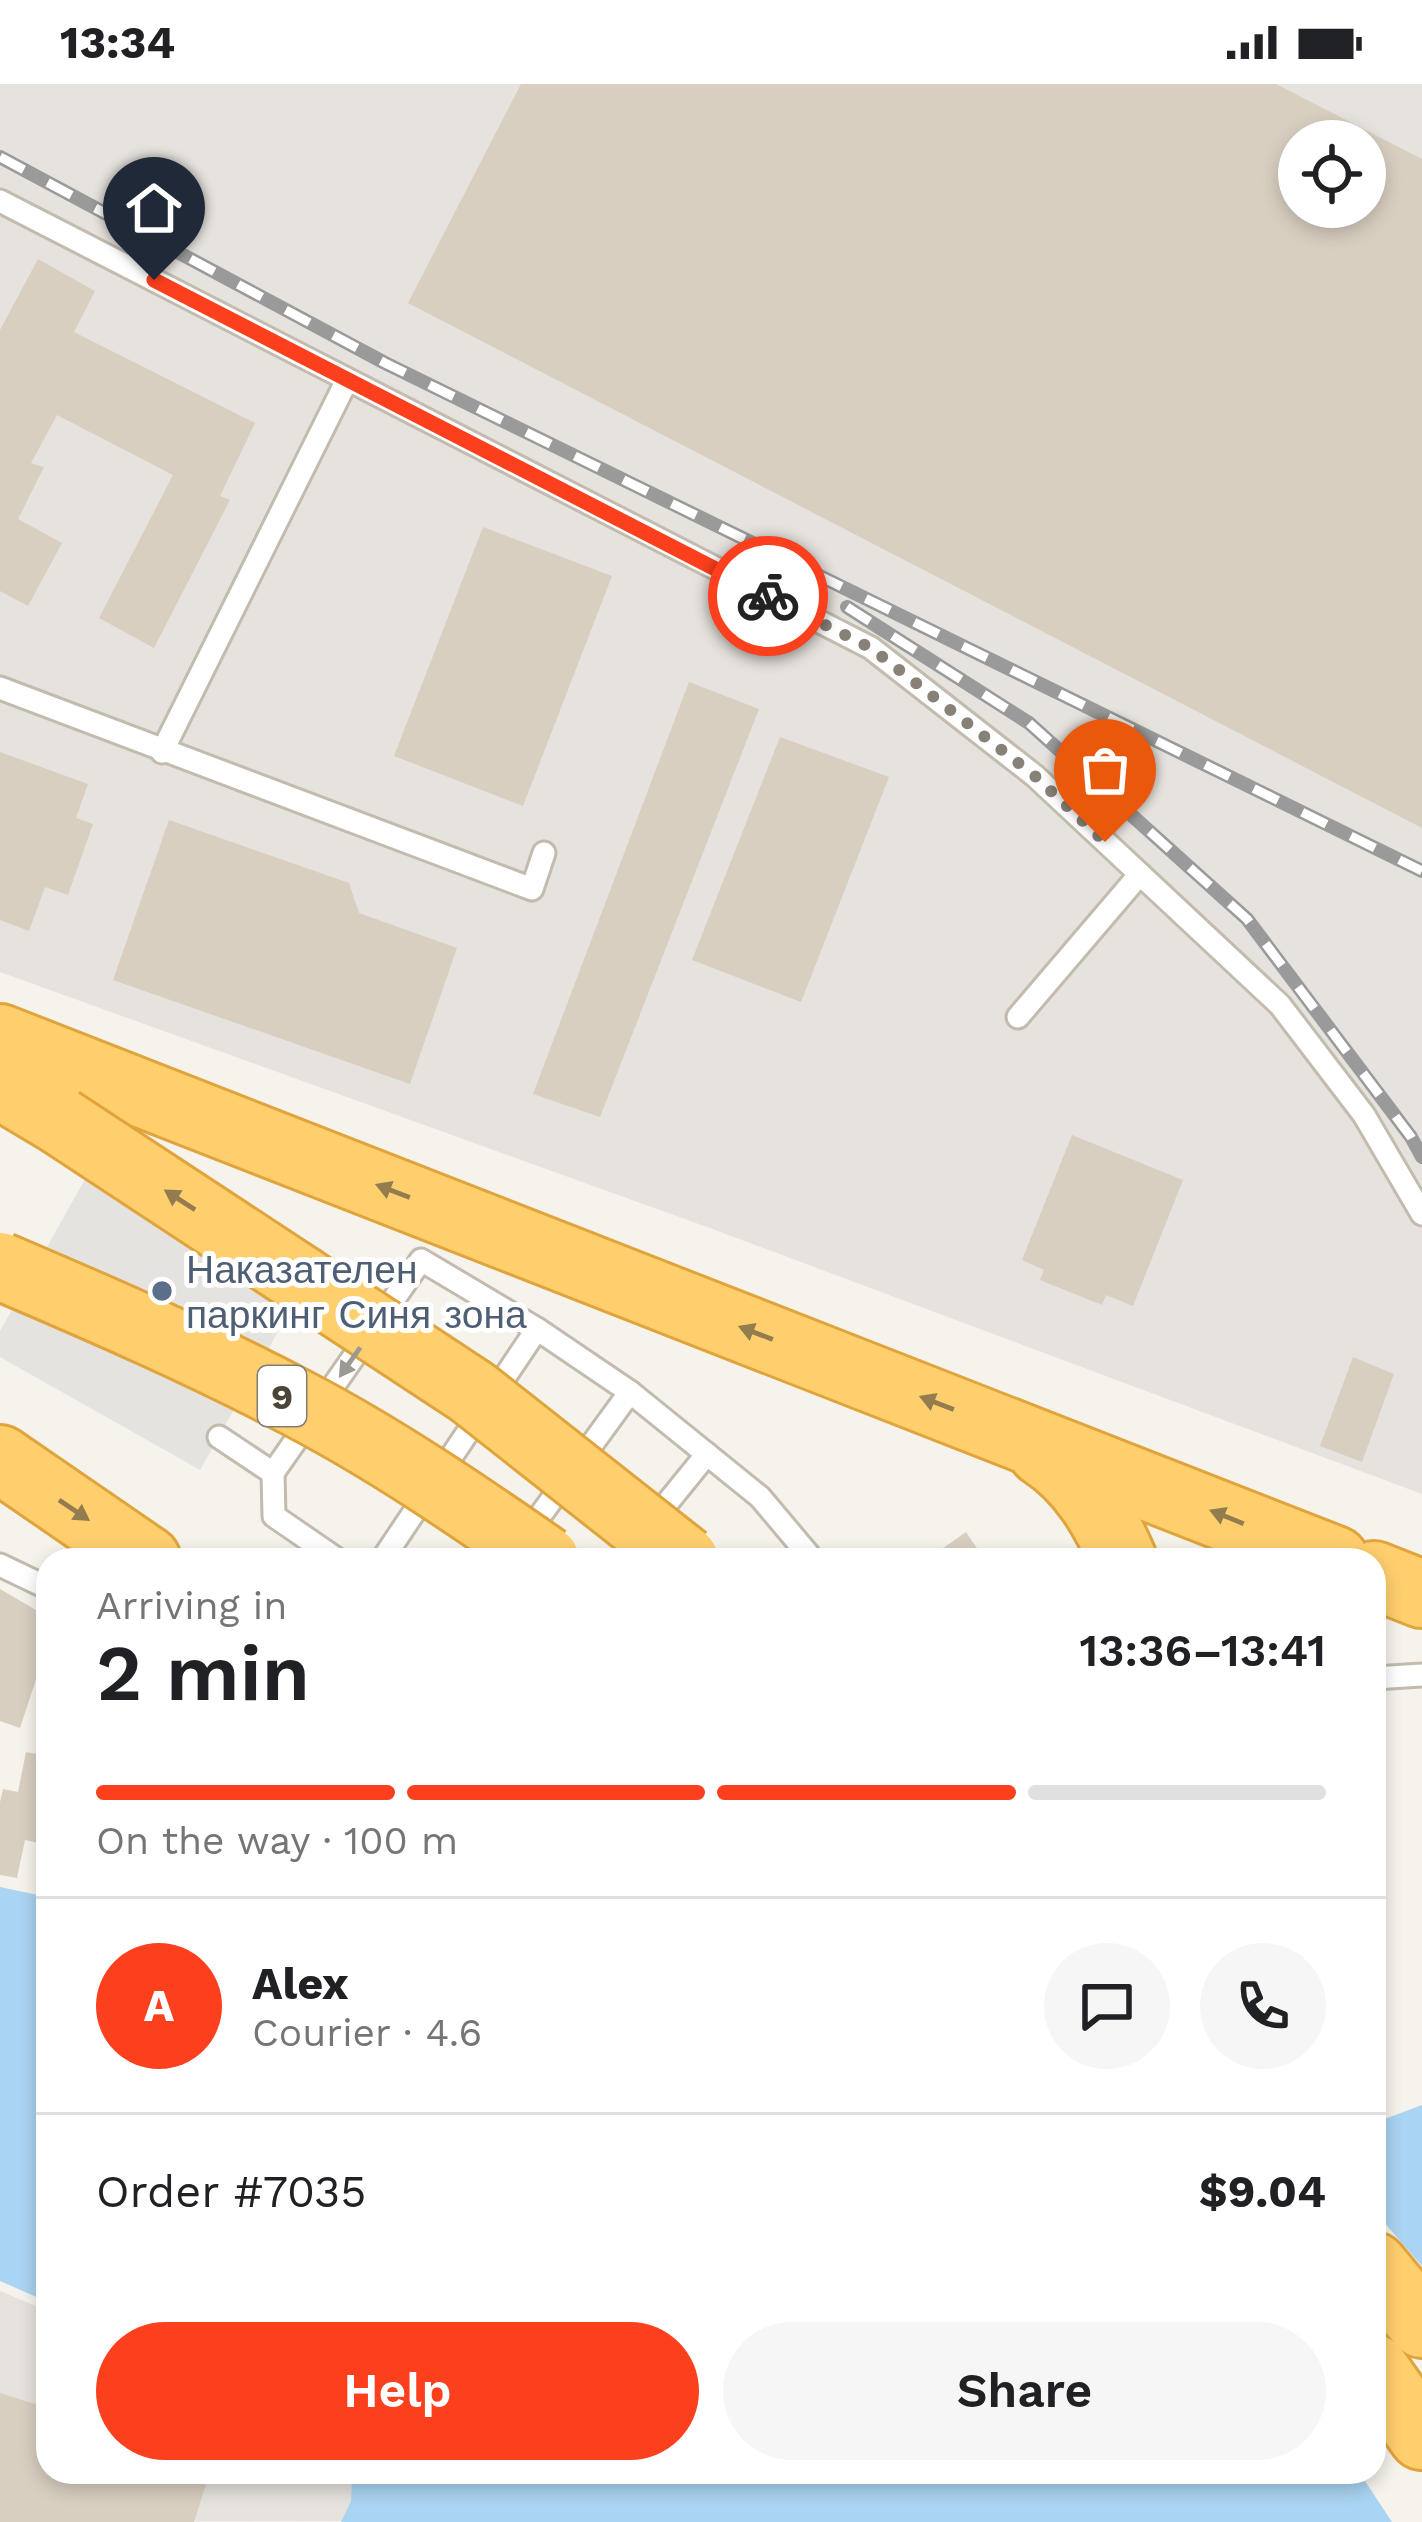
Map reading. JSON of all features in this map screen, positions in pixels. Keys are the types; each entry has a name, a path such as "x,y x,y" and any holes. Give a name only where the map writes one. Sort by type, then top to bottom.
{"highway":[{"path":"0,1038 1305,1548"},
{"path":"0,1085 472,1392 670,1548"},
{"name":"9","path":"0,1266 113,1314 302,1406 529,1548"},
{"path":"1009,1430 1075,1479 1095,1505 1117,1548"},
{"path":"0,1459 130,1548"},
{"path":"1386,1580 1422,1594"},
{"path":"1386,2280 1422,2324"},
{"path":"1386,2385 1422,2436"}],"lane":[{"path":"0,201 871,648 1035,776 1280,1005 1364,1115 1422,1214"},
{"path":"162,752 347,380"},
{"path":"0,688 532,889 544,853"},
{"path":"1018,1017 1140,874"},
{"path":"321,1548 274,1516 273,1473 421,1260 537,1329 630,1392 760,1497 803,1548"},
{"path":"390,1548 537,1329"},
{"path":"517,1548 630,1392"},
{"path":"219,1437 273,1473"},
{"path":"631,1548 707,1454"},
{"path":"0,1565 36,1582"},
{"path":"1386,1677 1422,1675"}],"shaded area":[{"path":"0,84 1422,84 1422,1494 707,1227 0,972"},
{"name":"Наказателен паркинг Синя зона","path":"112,1131 324,1250 200,1470 0,1357 0,1331"},
{"path":"0,2291 36,2306 36,2484 352,2484 351,2501 342,2521 0,2522"}],"water":[{"path":"0,1887 36,1895 36,2297 0,2281"},
{"path":"1422,2105 1422,2522 341,2522 351,2501 352,2484 1386,2484 1386,2118"}],"pier":[{"path":"1386,2225 1422,2266 1422,2522 1392,2522 1367,2484 1386,2484"}],"building":[{"path":"521,84 1276,84 1346,120 1278,120 1278,228 1386,228 1386,141 1422,159 1422,828 408,303"},
{"path":"38,259 95,291 74,332 255,423 220,496 230,500 154,648 99,618 173,475 57,415 31,463 44,467 18,519 62,543 28,606 0,591 0,330"},
{"path":"483,527 612,576 523,806 394,756"},
{"path":"689,682 759,709 600,1117 533,1094"},
{"path":"780,737 889,777 801,1002 692,960"},
{"path":"0,752 88,784 76,818 93,824 68,895 45,887 29,931 0,920"},
{"path":"169,820 349,883 359,913 457,948 410,1084 113,980"},
{"path":"1072,1135 1183,1180 1133,1306 1106,1295 1102,1305 1040,1280 1044,1270 1022,1260"},
{"path":"1353,1357 1394,1374 1362,1462 1320,1446"},
{"path":"966,1532 977,1548 943,1548"},
{"path":"0,1589 36,1610 36,1679 20,1728 0,1721"},
{"path":"26,1752 36,1754 36,1842 25,1840 17,1878 0,1875 0,1802 3,1789 18,1792"},
{"path":"0,2393 36,2404 36,2484 206,2484 194,2522 0,2522"}],"railway":[{"path":"0,157 385,363 1422,871"},
{"path":"847,607 1029,723 1247,919 1422,1157"}],"way so far":[{"path":"768,596 871,648 1035,776 1105,842"}],"place":[{"name":"Наказателен паркинг Синя зона","path":"162,1291"}],"route":[{"path":"154,280 768,596"}]}
